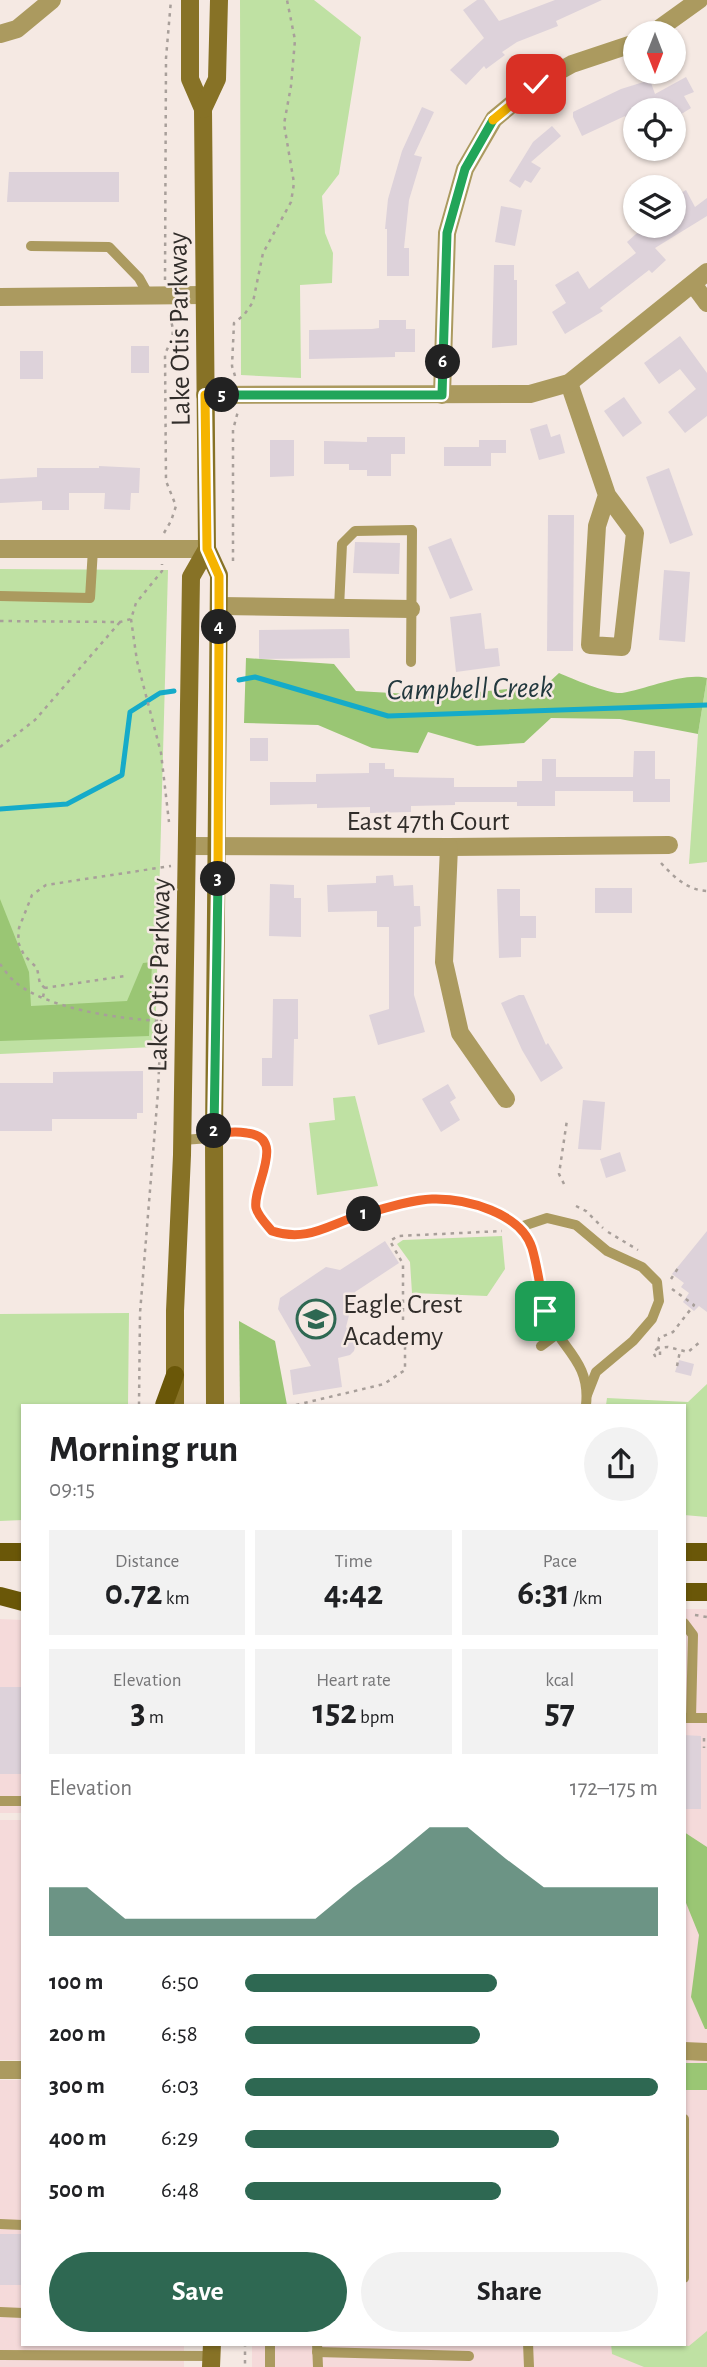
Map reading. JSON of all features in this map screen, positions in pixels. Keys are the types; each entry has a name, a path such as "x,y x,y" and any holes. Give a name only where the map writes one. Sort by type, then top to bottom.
{"main road":[{"name":"Lake Otis Parkway","path":"190,0 190,79 203,109 207,549 219,576 214,1136 215,1404"},
{"name":"Lake Otis Parkway","path":"203,109 218,79 219,0"},
{"name":"Lake Otis Parkway","path":"175,1404 191,577 207,549"},
{"path":"164,1404 175,1375"},
{"path":"0,1552 21,1552"},
{"path":"686,1552 707,1552"},
{"path":"0,1594 21,1592"},
{"path":"686,1592 707,1592"},
{"path":"0,1594 21,1601"}],"street":[{"path":"0,34 17,29 52,0"},
{"path":"670,21 699,0"},
{"path":"442,395 447,233 465,169 494,119 536,84 572,64 623,47"},
{"path":"205,395 530,394 569,383 700,278 707,303"},
{"path":"0,297 204,295"},
{"path":"569,383 607,495 635,533 622,647 590,645 597,526 607,495"},
{"path":"0,549 207,549"},
{"path":"219,606 411,609"},
{"name":"East 47th Court","path":"187,846 669,845"},
{"path":"449,847 444,962 460,1033 506,1099"},
{"path":"686,2051 707,2052"},
{"path":"0,2070 21,2070"}],"lane":[{"path":"31,246 109,247 139,278 149,296"},
{"path":"339,608 342,544 355,531 412,530 411,662"},
{"path":"0,596 90,598 93,548"},
{"path":"182,1140 229,1131 256,1134 264,1142 267,1155 256,1209 272,1231 280,1234 307,1235 355,1216 432,1199 484,1207 521,1229 532,1247 545,1311 557,1334 582,1366 586,1401"},
{"path":"521,1229 547,1218 576,1225 607,1251 642,1267 657,1282 659,1301 652,1319 633,1342 596,1372 586,1401"},
{"path":"541,1346 557,1334"},
{"path":"686,1626 693,1635 687,1718 707,1718"},
{"path":"0,1801 21,1801"},
{"path":"0,2224 21,2225"},
{"path":"0,2312 21,2313"},
{"path":"270,2346 270,2367"},
{"path":"528,2346 529,2367"},
{"path":"318,2367 317,2348 469,2356"},
{"path":"0,2355 212,2355"}],"path":[{"path":"164,268 166,58 171,0"},
{"path":"234,374 234,323 253,302 263,253 290,202 294,183 284,124 295,40 287,0"},
{"path":"164,530 171,521 176,506 166,481 165,354 174,336 173,324 167,312"},
{"path":"233,569 233,430 238,413"},
{"path":"162,571 136,603 131,619 137,661 161,753 169,822"},
{"path":"0,621 120,622 131,619"},
{"path":"0,747 35,720 120,622"},
{"path":"648,845 658,860 681,883 693,889 707,891"},
{"path":"125,976 45,988 40,984 37,968 24,955 18,942 19,928 32,895 46,885 171,866 171,855"},
{"path":"0,964 14,982 56,1004 124,1019 161,1021"},
{"path":"139,1404 140,1313 158,1092 161,1021 167,974"},
{"path":"43,997 45,988"},
{"path":"564,1184 559,1174 567,1120"},
{"path":"576,1206 586,1211 612,1235 636,1247 642,1256"},
{"path":"403,1320 403,1264 390,1241 398,1236 521,1229"},
{"path":"680,1265 671,1277 670,1287 694,1305 673,1332 659,1338 659,1349 668,1346 680,1351 692,1350 701,1341"},
{"path":"300,1404 384,1384 405,1370 405,1344"},
{"path":"677,1366 680,1351"},
{"path":"704,1738 704,1748"},
{"path":"245,2346 245,2367"}],"shaded area":[{"path":"686,1609 707,1609 707,2367 252,2367 252,2346 686,2346"},
{"path":"0,1619 21,1620 21,1813 0,1813"},
{"path":"0,1820 21,1820 21,2060 0,2060"},
{"path":"0,2080 21,2080 21,2346 184,2346 184,2367 0,2367"}],"green space":[{"path":"240,0 314,0 361,37 339,174 322,196 325,233 333,253 332,283 300,285 301,378 241,375"},
{"path":"0,569 168,570 155,1047 0,1054"},
{"path":"246,658 334,664 356,691 410,694 478,692 546,685 559,673 616,693 688,677 707,678 698,734 620,719 551,718 524,743 477,746 428,732 418,753 372,748 318,725 244,723"},
{"path":"707,678 707,862 689,864 698,734"},
{"path":"0,899 29,972 31,1006 127,1001 143,963 152,962 149,1036 0,1041"},
{"path":"355,1096 378,1186 317,1195 309,1123 335,1120 333,1098"},
{"path":"502,1236 505,1269 487,1296 412,1293 410,1262 397,1244 403,1240"},
{"path":"129,1313 128,1404 21,1404 21,1520 0,1521 0,1314"},
{"path":"239,1321 275,1341 287,1404 240,1404"},
{"path":"707,1384 707,1517 686,1515 686,1404 606,1404 607,1398 688,1402"},
{"path":"686,1833 707,1847 707,2029 691,1997 699,1935 686,1903"},
{"path":"686,2063 707,2063 707,2090 686,2090"},
{"path":"707,2331 707,2367 644,2367 612,2354 611,2346 686,2346"}],"building":[{"path":"477,0 484,0 499,21 555,0 602,0 556,21 558,26 517,42 502,52 505,55 486,69 484,66 466,85 450,70 484,38 463,10"},
{"path":"686,77 694,92 684,96 685,98 623,98 623,117 582,136 573,117 573,112 637,84 651,84 655,94 673,84 686,84"},
{"path":"422,107 434,112 414,155 422,157 409,200 404,248 409,248 409,276 387,276 385,229 388,199 402,151"},
{"path":"552,126 561,136 531,162 541,168 531,183 525,180 520,188 509,181 533,142"},
{"path":"9,172 119,172 119,202 7,202"},
{"path":"686,190 695,207 707,198 707,216 686,229"},
{"path":"501,206 522,210 515,246 495,242"},
{"path":"632,238 671,238 655,248 666,260 652,273 649,270 600,308 603,311 565,334 552,312 566,303 555,285 578,271 589,289 636,253 627,242"},
{"path":"494,265 514,265 514,280 517,280 517,345 492,348"},
{"path":"379,320 406,320 406,329 415,329 415,352 395,352 395,357 309,359 309,330 379,328"},
{"path":"680,336 707,373 707,416 685,433 668,412 696,389 680,369 659,384 644,363"},
{"path":"131,346 149,346 149,373 131,373"},
{"path":"20,351 43,351 43,379 20,379"},
{"path":"624,397 642,423 623,437 604,411"},
{"path":"547,424 551,437 560,434 565,453 539,460 530,429"},
{"path":"367,437 405,437 405,454 391,454 391,476 367,476 367,470 349,470 349,464 324,464 324,441 367,442"},
{"path":"270,440 294,440 294,476 270,477"},
{"path":"479,440 506,440 506,453 491,453 491,466 444,466 444,447 479,447"},
{"path":"37,468 140,468 139,493 131,493 130,510 104,509 105,493 69,493 69,510 42,510 42,501 0,503 0,479 37,477"},
{"path":"669,468 693,535 670,544 646,477"},
{"path":"548,515 574,515 573,651 547,651"},
{"path":"451,538 473,590 450,599 428,547"},
{"path":"355,542 400,543 399,574 353,573"},
{"path":"664,570 690,572 685,642 659,640"},
{"path":"481,613 485,649 498,648 500,666 456,672 450,617"},
{"path":"349,629 350,658 259,659 259,630"},
{"path":"250,738 268,738 268,761 250,761"},
{"path":"634,751 655,751 655,779 670,779 670,802 633,802 633,791 555,791 555,806 517,806 517,802 455,802 455,805 411,806 411,812 370,813 370,807 270,805 270,782 316,782 316,774 369,773 369,763 385,763 385,769 394,769 394,777 454,778 454,787 517,787 517,781 542,781 542,759 556,759 556,777 633,777"},
{"path":"393,875 394,886 413,885 414,906 420,906 421,926 414,927 414,995 425,1032 378,1045 369,1015 389,1009 389,927 377,927 377,911 328,912 327,885 376,883 376,876"},
{"path":"270,884 294,885 294,898 301,898 301,937 269,936"},
{"path":"595,888 632,888 632,913 595,913"},
{"path":"497,889 520,889 520,916 536,916 536,938 521,938 521,957 499,958"},
{"path":"524,995 546,1045 548,1043 563,1068 541,1082 522,1050 501,1003"},
{"path":"273,999 298,999 298,1039 294,1039 293,1086 262,1086 262,1058 272,1058"},
{"path":"143,1071 143,1113 137,1113 137,1119 52,1119 52,1131 0,1131 0,1083 53,1083 53,1072"},
{"path":"448,1084 456,1098 450,1102 460,1120 441,1132 422,1099"},
{"path":"583,1100 605,1102 601,1150 578,1149"},
{"path":"620,1152 626,1171 606,1178 600,1159"},
{"path":"707,1231 707,1312 699,1306 694,1311 683,1302 689,1293 681,1287 684,1283 672,1274"},
{"name":"Eagle Crest Academy","path":"385,1241 399,1263 355,1292 346,1327 356,1343 350,1355 338,1358 342,1387 293,1395 290,1370 311,1366 278,1309 280,1298 326,1267 340,1270"},
{"path":"679,1360 694,1364 691,1376 675,1372"},
{"path":"0,1687 21,1687 21,1774 0,1774"},
{"path":"686,1735 701,1736 701,1809 686,1809"},
{"path":"0,2234 21,2234 21,2285 0,2285"}],"waterway":[{"name":"Campbell Creek","path":"239,680 255,677 388,716 707,705"},
{"name":"Campbell Creek","path":"0,809 67,804 122,775 130,712 160,693 174,691"}],"place":[{"name":"Eagle Crest Academy","path":"316,1319"}],"route":[{"path":"536,84 494,119 465,169 447,233 442,395 205,395 207,549 219,576 214,1136 229,1131 256,1134 264,1142 267,1155 256,1209 272,1231 280,1234 307,1235 355,1216 432,1199 484,1207 520,1227 532,1247 545,1311"}]}
